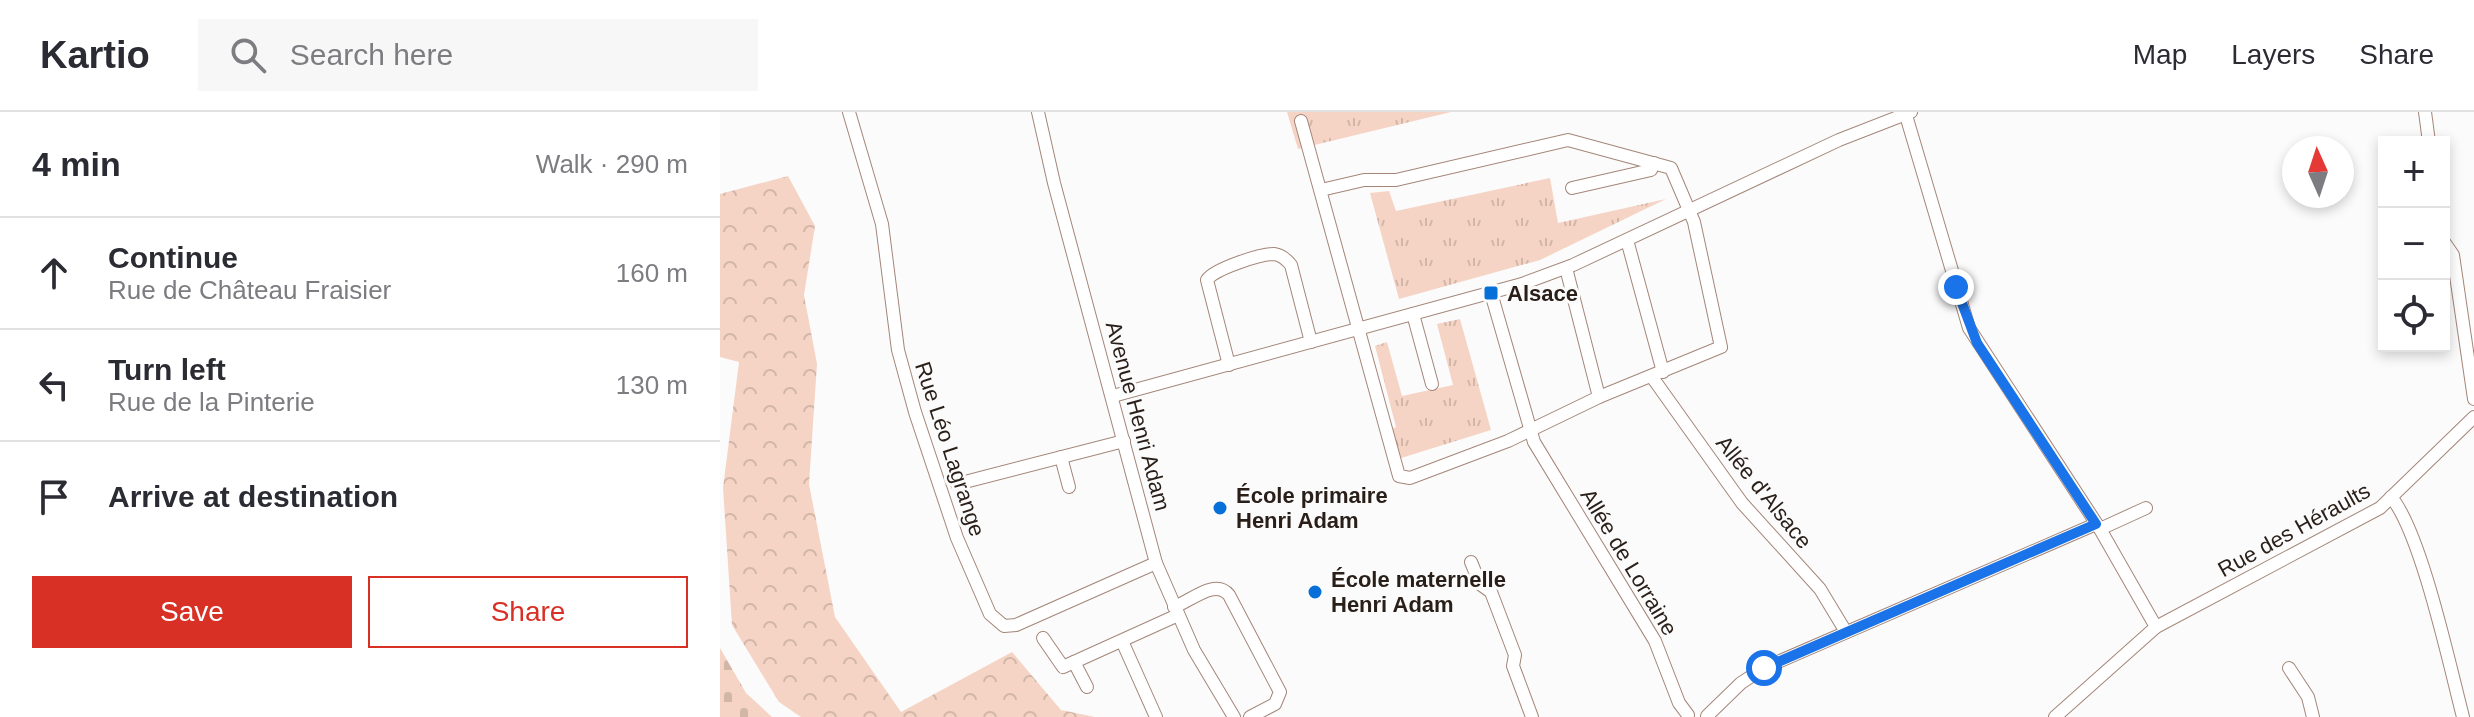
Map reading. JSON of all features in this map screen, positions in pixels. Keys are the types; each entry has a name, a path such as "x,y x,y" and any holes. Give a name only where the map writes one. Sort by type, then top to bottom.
{"street":[{"name":"Rue Léo Lagrange","path":"849,112 882,224 901,362 957,538 990,614 1004,626 1016,625 1156,563"},
{"name":"Avenue Henri Adam","path":"1038,112 1054,183 1156,563 1176,611 1234,717"},
{"path":"1113,396 1491,293 1566,268 1907,112 1969,328 2098,527 2156,627"},
{"path":"2425,112 2428,136"},
{"path":"1301,121 1399,476 1410,478 1529,431 1599,397 1719,350 1722,344 1689,210 1676,173 1654,163 1568,140 1396,180 1364,180 1321,190"},
{"path":"1572,188 1651,170 1654,163"},
{"path":"1627,240 1658,374"},
{"path":"2450,251 2474,399"},
{"path":"1229,365 1207,280 1219,269 1275,254 1284,258 1291,265 1311,342"},
{"path":"1566,268 1599,397"},
{"name":"Allée de Lorraine","path":"1491,293 1529,431 1655,641 1679,703 1688,716"},
{"path":"1413,314 1432,384"},
{"name":"Allée d'Alsace","path":"1658,374 1742,503 1820,589 1846,632"},
{"name":"Rue des Héraults","path":"2055,717 2156,627 2344,530 2391,497 2474,417"},
{"path":"957,484 1124,441"},
{"path":"1061,457 1069,487"},
{"path":"2391,497 2400,509 2424,576 2463,717"},
{"path":"1688,716 1695,712 1707,716 1741,683 1764,668 2146,508"},
{"path":"1471,562 1480,584 1491,592 1515,655 1513,666 1532,717"},
{"path":"1043,638 1063,667 1122,641 1215,587 1224,588 1280,692 1275,704 1250,717"},
{"path":"1122,641 1156,717"},
{"path":"1074,662 1087,687"},
{"path":"2289,668 2308,697 2313,717"}],"green space":[{"path":"1287,112 1451,112 1298,149"},
{"path":"788,176 815,226 804,295 817,364 809,484 835,617 901,712 1012,652 1061,710 1095,717 801,717 779,702 732,625 723,488 739,362 720,357 720,194"},
{"path":"1550,178 1558,223 1666,199 1540,260 1399,299 1370,193 1389,191 1396,211"},
{"path":"1460,319 1491,430 1398,459 1390,430 1396,427 1375,346 1387,342 1402,396 1453,385 1437,324"},
{"path":"720,648 746,693 772,717 720,717"}],"place":[{"name":"Alsace","path":"1491,293"},
{"name":"École primaire Henri Adam","path":"1220,508"},
{"name":"École maternelle Henri Adam","path":"1315,592"}],"route":[{"path":"1764,668 2096,524 1977,343 1956,287"}]}
